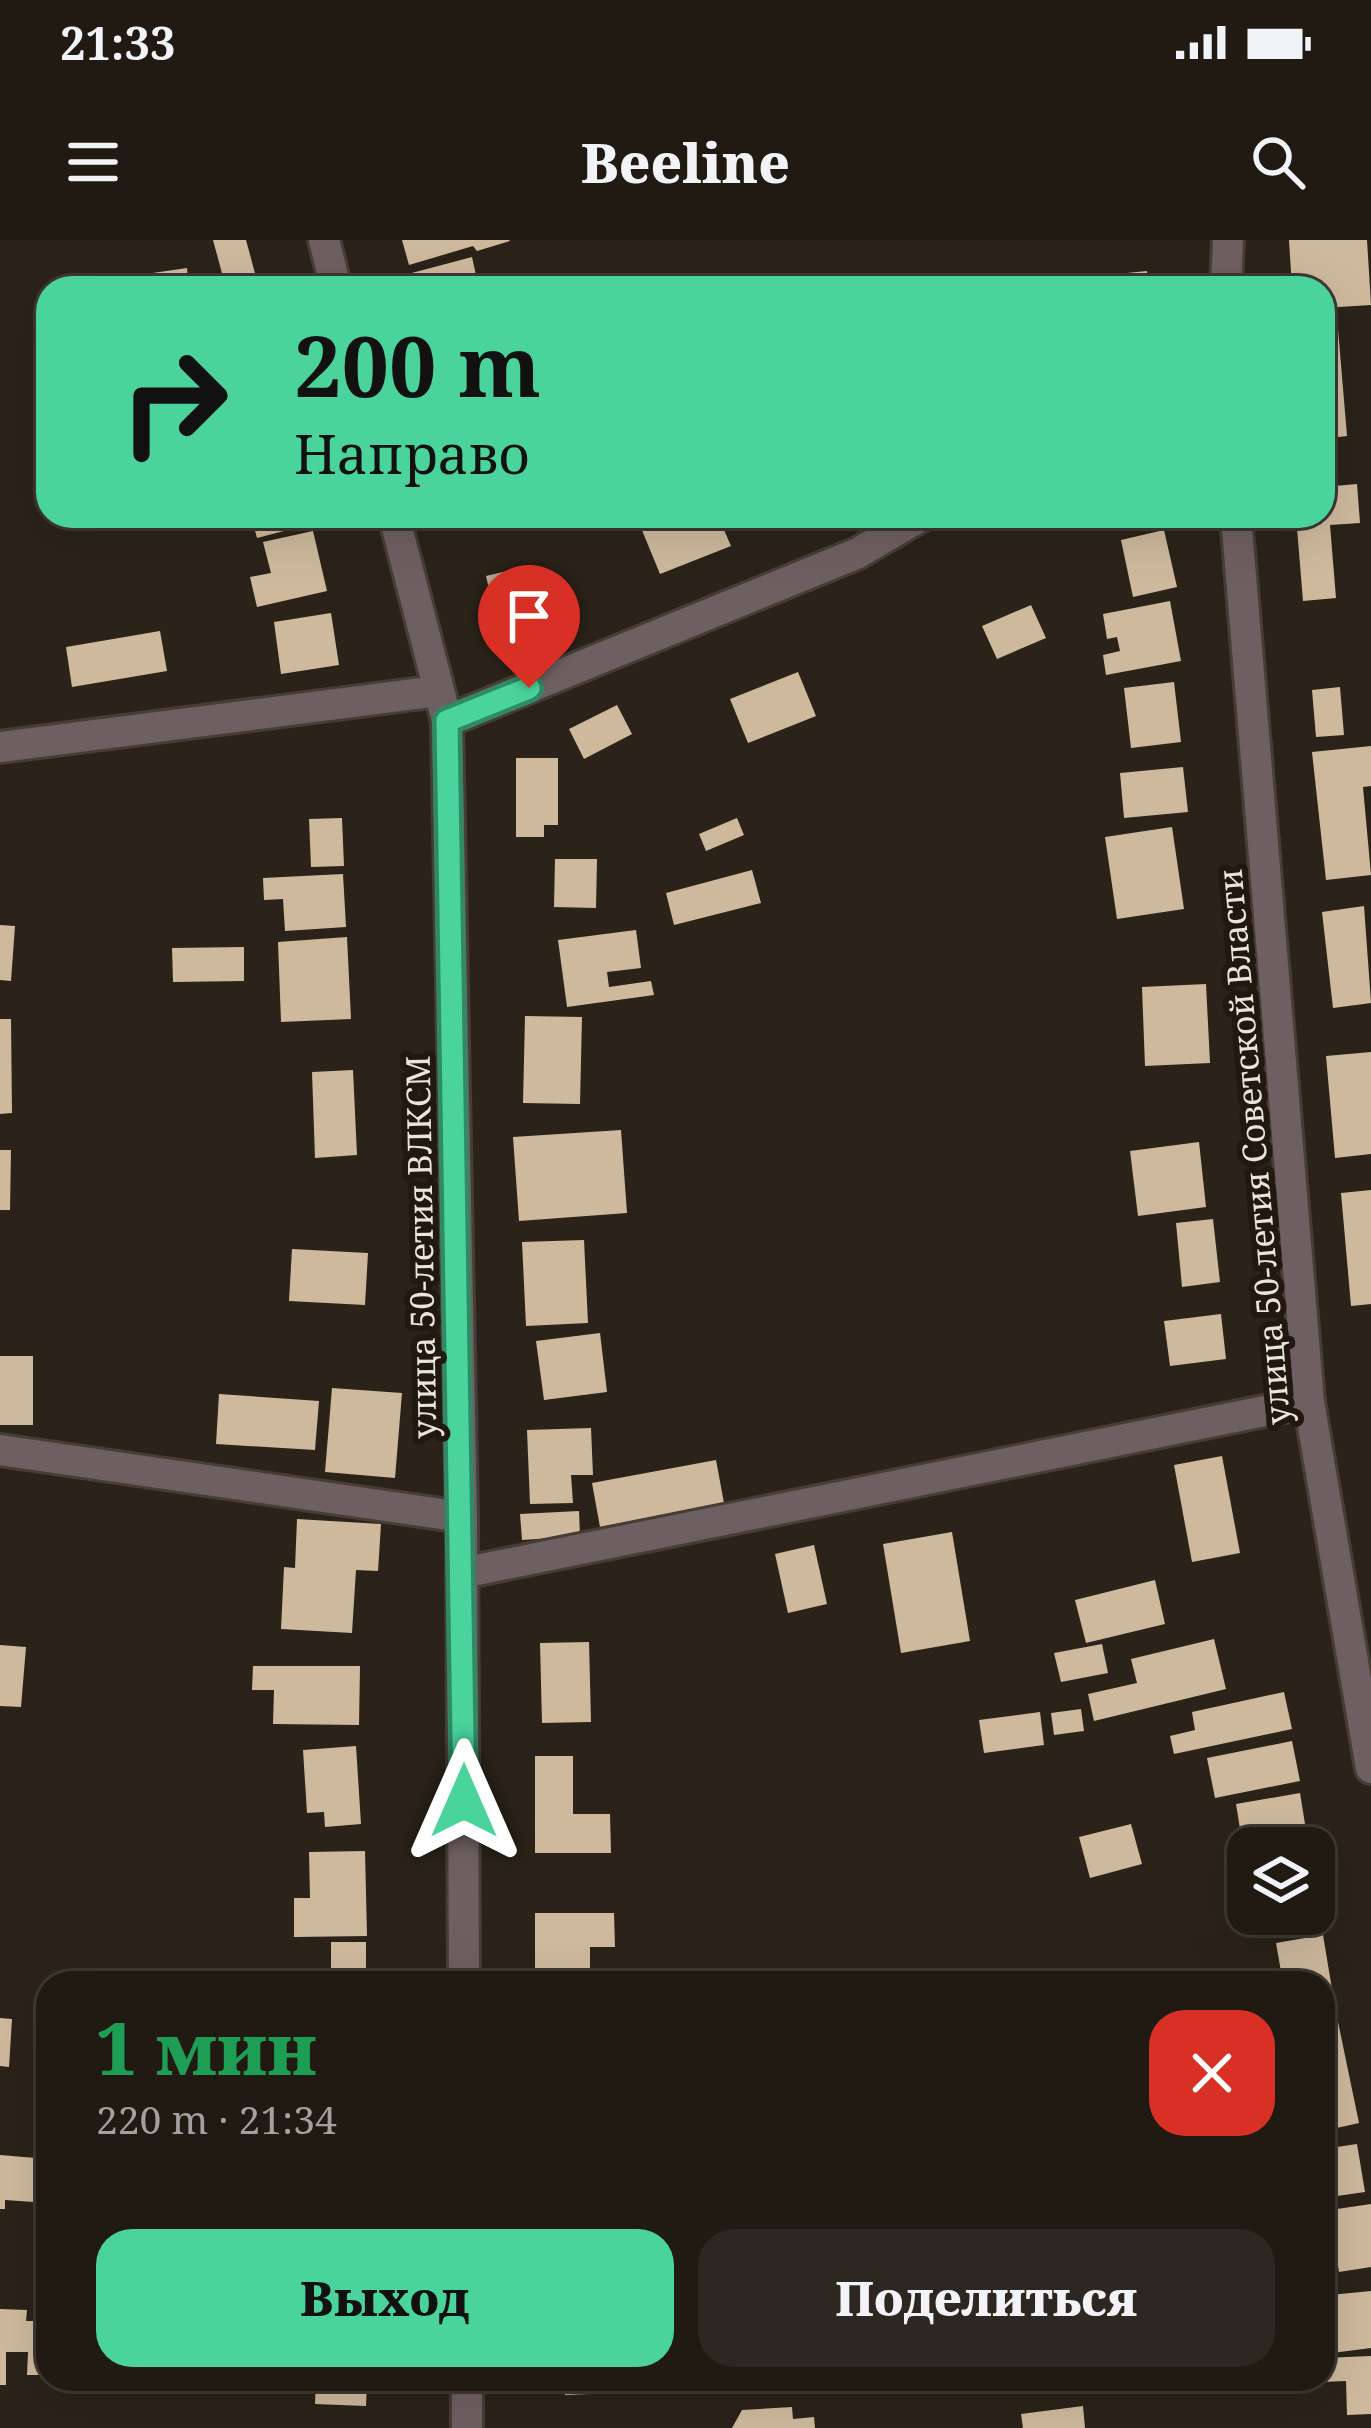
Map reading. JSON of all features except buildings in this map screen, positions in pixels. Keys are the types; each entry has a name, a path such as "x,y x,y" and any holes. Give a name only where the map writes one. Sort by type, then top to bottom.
{"street":[{"path":"324,240 333,276"},
{"path":"1226,276 1228,240"},
{"name":"улица 50-летия ВЛКСМ","path":"397,528 447,721 462,1517 464,1971"},
{"path":"447,721 858,553 901,528"},
{"name":"улица 50-летия Советской Власти","path":"1237,528 1310,1402 1371,1768"},
{"path":"0,747 438,691"},
{"path":"462,1573 1310,1402"},
{"path":"0,1450 462,1517"},
{"path":"466,2391 467,2428"}],"route":[{"path":"464,1801 447,721 529,688"}]}
